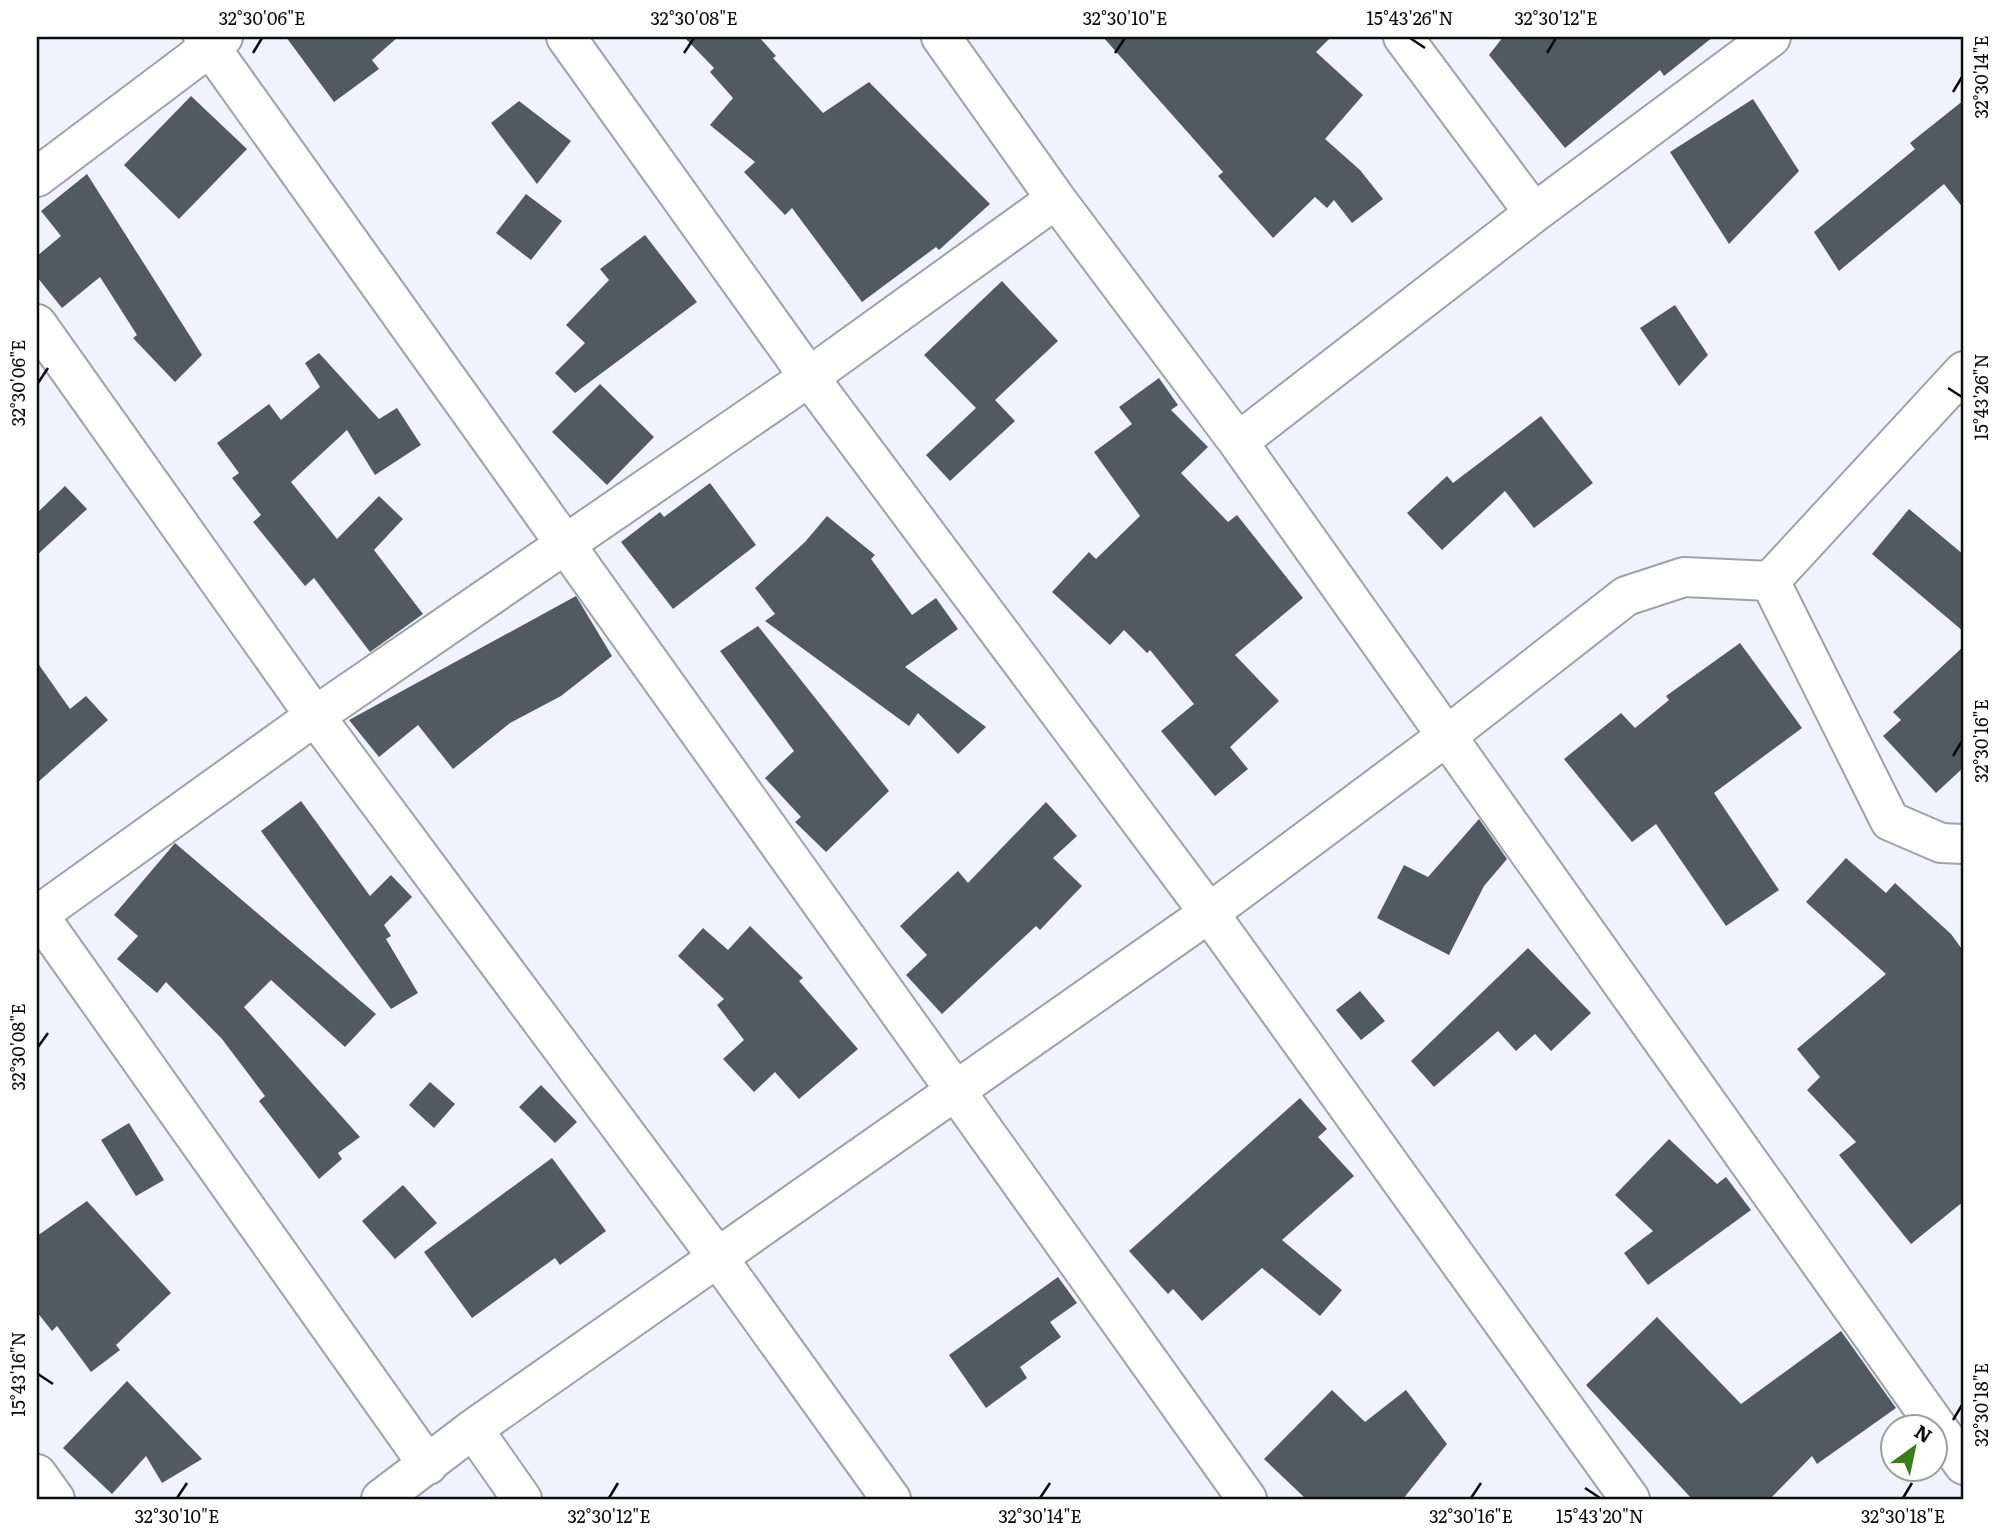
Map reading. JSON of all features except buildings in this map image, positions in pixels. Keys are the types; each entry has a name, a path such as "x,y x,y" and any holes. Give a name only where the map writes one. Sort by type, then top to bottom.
{"street":[{"path":"566,37 809,377 1209,913 1630,1499"},
{"path":"942,37 1056,199 1237,442 1447,735 1964,1465"},
{"path":"1403,37 1534,213"},
{"path":"1237,442 1534,213 1771,37"},
{"path":"37,177 212,40 562,544 1247,1499"},
{"path":"428,1465 38,914 315,716 809,377 1056,199"},
{"path":"37,324 315,716 718,1258 891,1499"},
{"path":"381,1499 473,1429 1209,913 1447,735 1626,596 1684,577 1770,581 1964,371"},
{"path":"1770,581 1890,821 1941,843 1964,844"},
{"path":"473,1429 522,1499"},
{"path":"37,1474 55,1499"}]}
